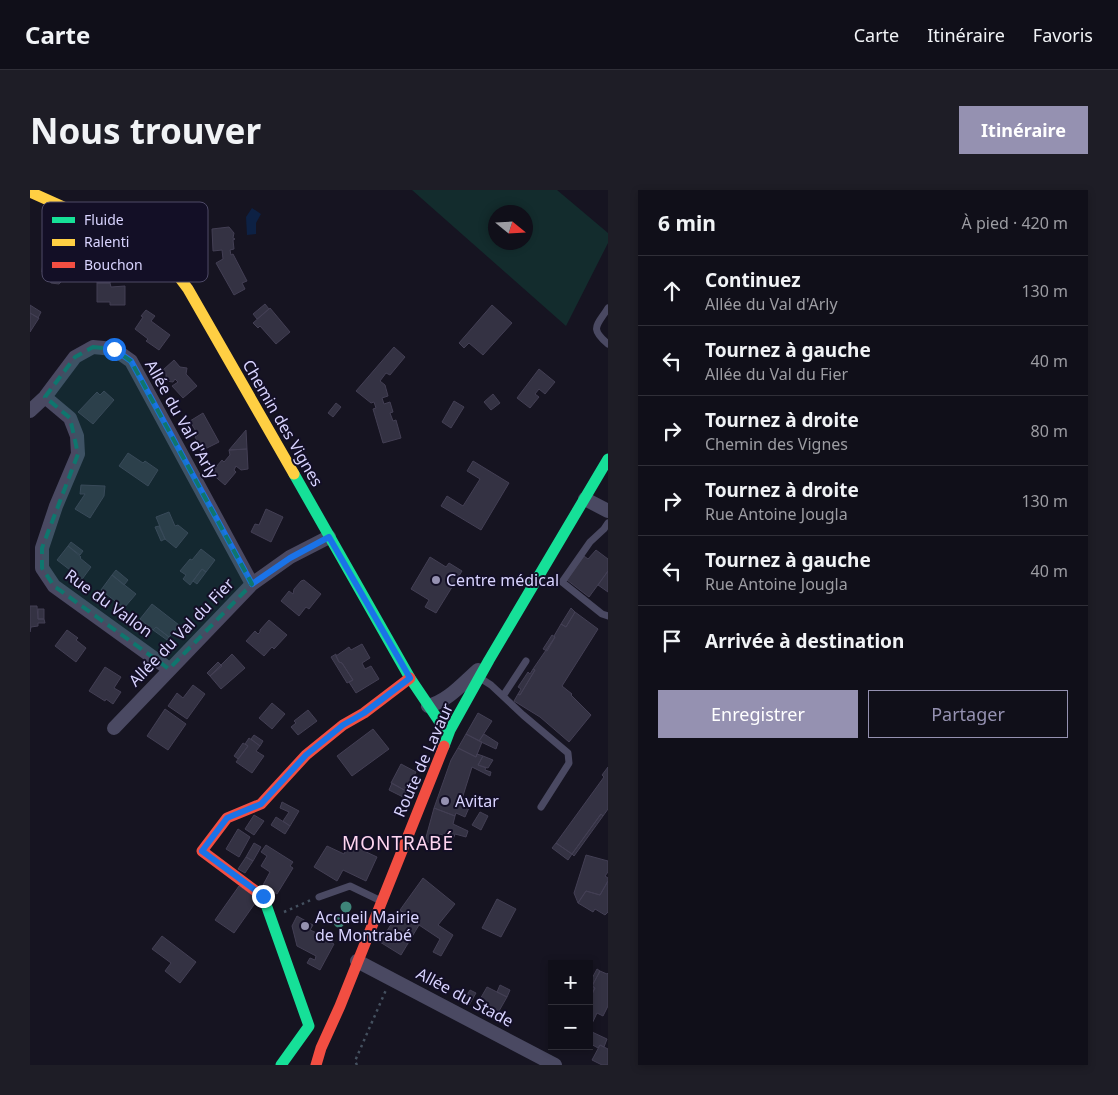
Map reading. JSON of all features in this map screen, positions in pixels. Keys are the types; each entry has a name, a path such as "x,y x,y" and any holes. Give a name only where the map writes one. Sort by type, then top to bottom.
{"street":[{"name":"Chemin des Vignes","path":"30,192 52,202"},
{"name":"Chemin des Vignes","path":"183,282 329,537 407,680 441,724 450,730"},
{"name":"Allée du Val d'Arly","path":"30,411 45,397 75,357 93,347 114,349 131,361 252,584"},
{"name":"Rue du Vallon","path":"45,397 70,418 77,436 78,454 56,506 42,548 42,568 54,586 169,669"},
{"name":"Route de Lavaur","path":"316,1065 321,1048 340,1006 450,730 489,660 608,459"},
{"path":"585,499 608,510"},
{"name":"Allée du Val du Fier","path":"114,728 252,584 290,558 329,537"},
{"path":"428,706 446,699 489,660"},
{"path":"282,1065 309,1026 263,896 202,851 227,818 261,804 306,755 343,725 364,713 407,680"},
{"name":"Allée du Stade","path":"357,961 555,1065"}],"lane":[{"path":"608,308 596,329 598,335 608,344"},
{"path":"608,523 590,542 562,582 602,614 608,616"},
{"path":"503,696 526,661"},
{"path":"480,678 491,685 568,753 569,763 541,807"},
{"path":"319,897 350,886 381,901"}],"path":[{"path":"285,912 319,897"},
{"path":"357,1065 355,1060 387,986"}],"highlighted area":[{"path":"93,347 114,349 131,361 252,584 169,669 54,586 42,568 42,548 78,454 70,418 45,397 75,357"}],"green space":[{"path":"412,190 557,190 608,233 608,243 566,326"}],"water":[{"path":"252,208 261,214 256,223 256,234 247,235 246,217"}],"building":[{"path":"229,227 234,233 233,238 235,239 233,240 234,249 230,250 231,255 233,254 247,281 242,283 245,289 234,295 216,263 223,259 222,250 213,251 212,229"},
{"path":"97,283 110,283 111,287 125,286 125,305 110,305 110,302 97,302"},
{"path":"265,304 269,309 257,319 253,314"},
{"path":"30,305 41,312 38,318 30,313"},
{"path":"492,305 512,323 483,355 469,343 464,348 459,343"},
{"path":"270,308 290,332 276,344 260,326 258,328 253,323"},
{"path":"146,310 155,316 151,321 170,335 159,350 146,341 148,339 135,329"},
{"path":"30,313 39,318 30,332"},
{"path":"394,347 405,357 390,375 386,373 380,381 385,385 388,396 382,398 384,404 390,402 393,412 390,413 393,421 396,420 401,438 383,443 373,409 376,408 374,402 371,403 356,391"},
{"path":"174,360 180,367 187,368 186,374 197,386 183,398 172,386 178,382 175,379 173,382 166,381 166,374 163,370"},
{"path":"539,369 555,382 545,394 539,389 535,394 539,397 530,408 517,398"},
{"path":"104,391 114,400 93,424 78,412 97,392 100,395"},
{"path":"493,394 500,403 491,410 484,402"},
{"path":"454,401 464,407 451,428 442,422"},
{"path":"336,403 341,407 333,417 328,413"},
{"path":"203,413 219,442 203,450 195,437 198,435 190,421"},
{"path":"246,430 247,449 229,450"},
{"path":"247,449 248,469 241,470 236,466 234,470 236,472 225,485 211,473 222,460 224,462 230,455 229,450"},
{"path":"128,453 158,470 148,486 119,466"},
{"path":"473,461 509,483 481,530 441,506 447,496 463,506 480,479 467,471"},
{"path":"81,485 105,486 104,496 90,518 75,509 85,494 80,494"},
{"path":"266,509 283,517 271,542 251,532 255,524 259,525"},
{"path":"169,512 175,526 178,525 188,533 176,548 165,539 156,517"},
{"path":"159,526 165,539 161,541 155,527"},
{"path":"71,542 83,551 80,555 68,546"},
{"path":"68,546 91,567 80,582 68,572 70,570 57,560"},
{"path":"201,549 215,560 206,572 202,569 190,585 183,579 186,575 180,571"},
{"path":"596,550 608,559 608,571 589,597 567,580 584,556 588,559"},
{"name":"Centre médical","path":"430,557 446,567 449,563 462,571 436,613 425,607 429,600 411,589"},
{"path":"202,569 206,572 197,584 193,581"},
{"path":"116,570 128,580 124,585 112,575"},
{"path":"608,571 608,592 598,585"},
{"path":"112,575 136,594 124,608 101,590"},
{"path":"304,580 321,594 309,609 306,607 299,616 281,601 289,591 293,594 294,589"},
{"path":"152,604 179,625 169,637 156,627 153,630 140,619"},
{"path":"30,606 37,606 38,619 44,619 45,623 38,623 38,626 31,627 30,632"},
{"path":"571,608 575,612 566,627 561,624"},
{"path":"38,609 44,609 44,619 38,619"},
{"path":"575,612 598,629 562,686 591,715 569,742 540,717 514,701 518,694 520,695 535,670 533,669 555,637 561,624 566,627"},
{"path":"269,620 287,635 274,649 272,647 264,656 246,641 255,631 258,634"},
{"path":"156,627 169,637 167,640 153,630"},
{"path":"67,630 78,638 76,640 86,648 76,662 55,646"},
{"path":"552,635 555,637 547,651 543,649"},
{"path":"362,644 370,658 362,663 365,669 371,666 379,679 356,693 349,682 353,680 336,656 349,647 351,650"},
{"path":"232,654 245,668 221,689 210,676"},
{"path":"336,654 339,662 342,663 353,680 347,683 331,657"},
{"path":"218,662 222,666 210,676 207,673"},
{"path":"105,667 121,677 114,688 121,692 113,704 89,691"},
{"path":"533,669 535,670 520,695 518,694 521,689 518,687 528,672 530,674"},
{"path":"193,685 205,694 187,719 168,706 177,693 183,698"},
{"path":"272,703 285,714 272,729 259,718"},
{"path":"165,709 186,724 168,750 147,736"},
{"path":"308,710 317,721 298,735 291,727 296,723 294,721"},
{"path":"478,713 492,721 479,741 466,734"},
{"path":"373,729 389,749 352,776 337,756"},
{"path":"466,734 482,742 476,757 458,748"},
{"path":"484,734 498,743 496,749 479,741"},
{"path":"254,735 263,741 260,746 251,739"},
{"path":"249,738 260,746 256,751 264,756 252,773 236,762 248,746 245,744"},
{"path":"243,743 248,746 238,759 234,756"},
{"path":"458,748 476,757 477,754 483,756 478,765 491,772 490,776 472,767 462,799 471,803 465,817 456,813 455,816 434,808 451,760"},
{"path":"483,756 493,760 488,768 478,765"},
{"path":"401,764 416,772 406,791 391,783"},
{"path":"608,767 608,809 603,816 601,814 572,854 556,843 604,777 602,775"},
{"path":"392,783 406,791 403,797 389,790"},
{"path":"282,802 299,811 290,826 283,821 289,812 280,808"},
{"path":"434,808 455,816 453,824 468,831 466,837 455,834 453,839 440,834 436,845 425,841"},
{"path":"480,812 488,816 481,830 472,825"},
{"path":"601,814 603,816 574,856 572,854"},
{"path":"254,815 264,821 254,835 245,829"},
{"path":"276,817 290,826 285,834 271,825"},
{"path":"238,829 250,837 239,857 226,849"},
{"path":"254,843 261,847 253,861 246,857"},
{"path":"556,843 572,854 568,860 552,848"},
{"path":"349,844 377,857 366,881 343,870 337,881 314,867 327,846 344,854"},
{"path":"266,845 293,862 290,866 293,868 277,894 263,885 270,872 261,866 267,856 261,852"},
{"path":"586,855 608,861 608,872 605,876 608,878 608,881 600,895 586,891 578,903 574,893"},
{"path":"246,857 253,861 245,873 238,869"},
{"path":"423,878 455,904 438,925 453,935 441,956 433,952 440,939 400,910"},
{"path":"608,881 608,912 605,915 595,909 593,912 578,903 586,891 600,895"},
{"path":"239,886 258,899 234,933 215,920"},
{"path":"497,899 516,909 501,937 482,928"},
{"path":"400,910 419,925 401,955 380,942"},
{"path":"297,916 313,925 310,930 334,944 320,970 307,963 310,958 315,960 316,956 297,946 292,926"},
{"path":"162,936 196,962 180,983 165,971 171,963 152,949"},
{"path":"597,969 600,971 593,984 593,976"},
{"path":"600,971 608,973 608,1006 603,1016 597,1013 593,1022 593,991 595,988 593,984"},
{"path":"500,985 510,990 507,997 497,992"},
{"path":"487,987 507,997 499,1011 479,1001"},
{"path":"470,990 476,993 469,1005 463,1001"},
{"path":"593,1032 607,1039 604,1047 600,1045 598,1048 593,1045"},
{"path":"600,1045 608,1049 608,1065 602,1065 592,1060"}],"traffic: fast":[{"path":"444,746 450,730 489,660 608,459"},
{"path":"294,474 410,678 441,724 450,730"},
{"path":"257,892 263,896 309,1026 281,1065"}],"traffic: slow":[{"path":"30,192 52,202"},
{"path":"183,282 294,474"}],"traffic: jam":[{"path":"257,892 202,851 227,818 261,804 306,755 343,725 364,713 410,678"},
{"path":"316,1065 321,1048 340,1006 444,746"}],"place":[{"name":"Centre médical","path":"436,580"},
{"name":"Avitar","path":"445,801"},
{"name":"Accueil Mairie de Montrabé","path":"305,926"}],"district":[{"name":"MONTRABÉ","path":"398,843"}],"route":[{"path":"114,349 131,361 252,584 290,558 329,537 410,678 364,713 343,725 306,755 261,804 227,818 202,851 263,896"}]}
